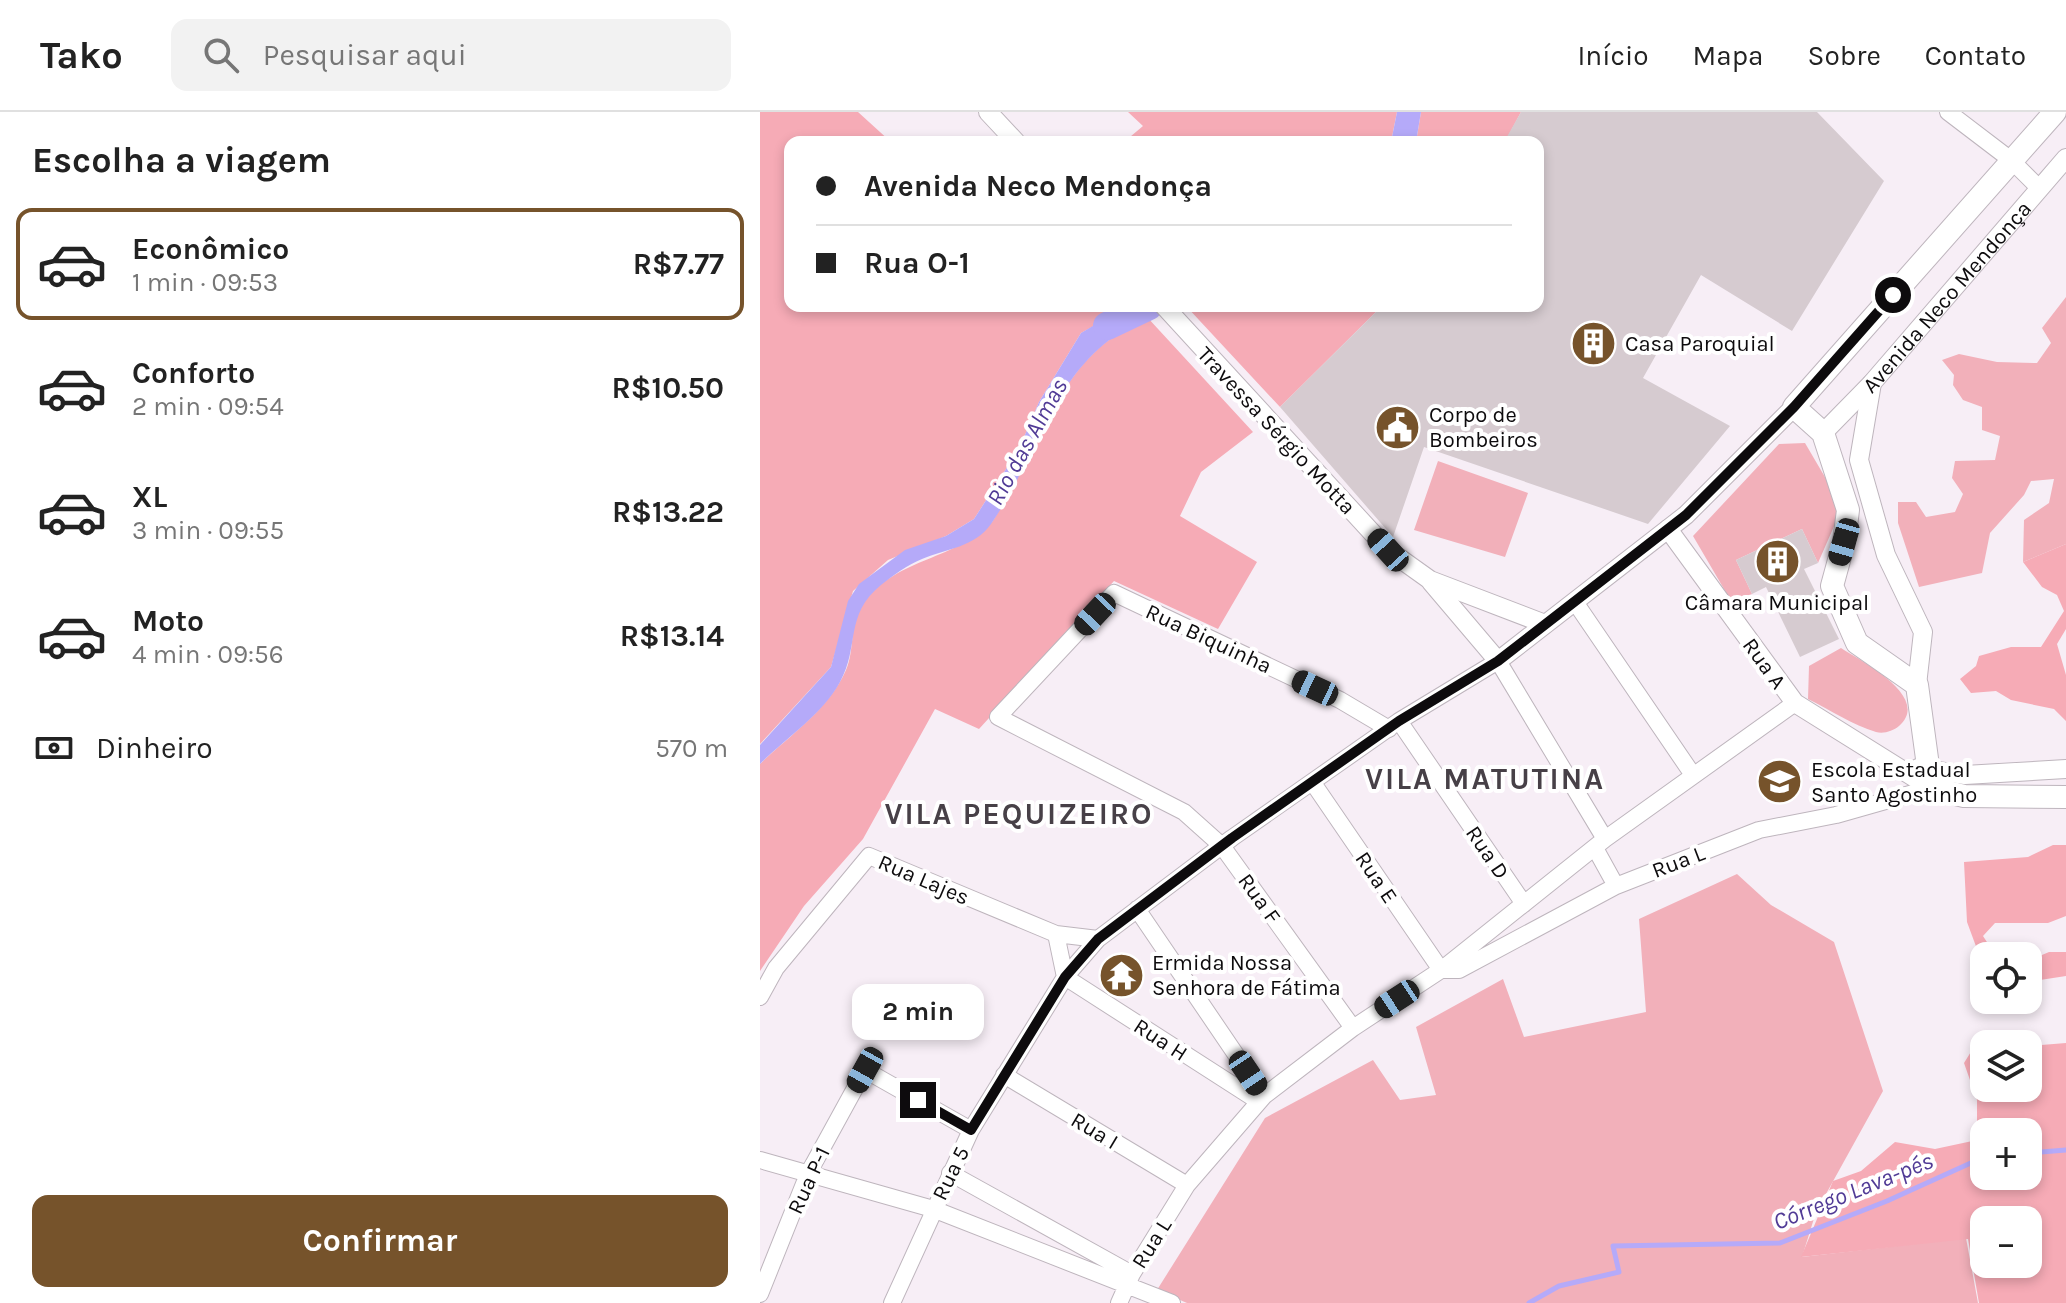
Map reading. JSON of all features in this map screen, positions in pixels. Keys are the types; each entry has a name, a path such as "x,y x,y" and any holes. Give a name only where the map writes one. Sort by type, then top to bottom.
{"main road":[{"name":"Avenida Neco Mendonça","path":"1794,407 2055,112"},
{"path":"1794,407 1823,433 1848,510 1844,542 1832,586 1857,643 1917,685 1931,779 1964,796 2066,797"}],"street":[{"path":"988,112 1010,136"},
{"path":"1948,112 2011,160 2040,189"},
{"name":"Avenida Neco Mendonça","path":"1823,433 1872,383 2066,158"},
{"name":"Travessa Sérgio Motta","path":"1169,312 1388,550 1430,580"},
{"path":"1872,383 1859,460 1886,555 1923,632 1917,685"},
{"path":"1498,661 1668,529 1794,407"},
{"name":"Rua A","path":"1668,529 1795,703 1892,765 1931,779"},
{"path":"1430,580 1545,624"},
{"path":"1430,580 1498,661 1600,843 1616,886"},
{"name":"Rua Biquinha","path":"1222,846 1184,812 998,717 1114,593 1394,725"},
{"path":"1575,602 1693,775"},
{"name":"Rua 5","path":"892,1303 971,1130 1065,977 1098,939 1222,846 1394,725 1498,661"},
{"name":"Rua L","path":"1119,1303 1129,1279 1187,1185 1261,1098 1353,1028 1441,970 1600,843 1795,703"},
{"name":"Rua D","path":"1394,725 1524,904"},
{"path":"1931,779 2066,769"},
{"name":"Rua L","path":"1441,970 1459,970 1616,886 1759,830 1836,815 1931,779"},
{"name":"Rua E","path":"1313,783 1441,970"},
{"name":"Rua F","path":"1222,846 1353,1028"},
{"name":"Rua Lajes","path":"760,997 776,968 869,856 1056,934 1098,939"},
{"path":"1137,909 1261,1098"},
{"path":"1056,934 1065,977"},
{"name":"Rua H","path":"1065,977 1261,1098"},
{"name":"Rua P-1","path":"760,1294 808,1174 865,1070 971,1130"},
{"name":"Rua I","path":"1004,1075 1187,1185"},
{"path":"760,1160 933,1209 1129,1279"},
{"path":"950,1173 1172,1303"}],"shaded area":[{"path":"760,112 858,112 884,136 784,136 784,312 1119,312 1081,333 1039,402 1019,449 974,519 946,536 888,560 853,591 831,667 760,744"},
{"path":"1128,112 1397,112 1392,136 1131,136 1143,126"},
{"path":"1421,112 1521,112 1508,136 1417,136"},
{"path":"2066,297 2066,544 2023,562 2024,520 2049,503 2054,479 2031,481 2024,495 1990,533 1982,573 1919,587 1898,523 1898,502 1916,502 1926,517 1955,512 1963,494 1952,478 1955,461 1995,460 2000,436 1982,430 1982,407 1963,400 1953,385 1954,375 1942,360 1959,354 1997,362 2037,363 2051,343 2042,328"},
{"path":"1192,312 1376,312 1280,407"},
{"path":"1147,317 1253,432 1201,472 1180,516 1257,562 1218,629 1114,581 979,729 935,709 863,839 804,906 760,971 760,764 808,721 839,684 849,662 854,629 862,605 890,578 974,537 992,522 1064,390 1079,369 1119,333"},
{"path":"1805,443 1839,501 1835,524 1818,563 1802,529 1736,560 1752,594 1731,601 1693,536 1779,444"},
{"path":"1438,461 1528,493 1505,557 1414,530"},
{"path":"2066,544 2066,629 2057,644 2066,675 2066,721 2054,709 2011,700 1996,691 1971,693 1960,679 1976,666 1979,656 2011,647 2041,647 2064,611 2057,595 2042,587 2023,562"},
{"path":"1841,648 1877,671 1900,692 1907,703 1907,715 1897,728 1876,732 1808,699 1809,666"},
{"path":"2053,845 2066,845 2066,916 2048,923 1995,923 1983,936 1987,942 1974,942 1967,922 1964,862 2028,857"},
{"path":"1737,874 1771,905 1834,942 1883,1091 1816,1212 1802,1257 1966,1238 1970,1278 1973,1278 1978,1303 1187,1303 1157,1290 1265,1118 1373,1060 1400,1100 1436,1095 1416,1027 1503,979 1524,1037 1646,1012 1639,919"},
{"path":"2066,952 2066,976 2042,980 2042,955"},
{"path":"2066,1043 2066,1303 1979,1303 1975,1278 2042,1278 2042,1206 1970,1206 1970,1251 1968,1239 1801,1257 1833,1181 1861,1171 1895,1142 1935,1149 1970,1142 1970,1190 2042,1190 2042,1118 1977,1118 1977,1102 2042,1102 2042,1045"},
{"path":"1970,1053 1970,1080 1964,1063"}],"water":[{"path":"1397,112 1421,112 1417,136 1392,136"},
{"path":"1117,312 1143,312 1147,317 1115,336 1090,357 1070,381 1010,494 984,532 968,543 906,567 869,596 857,619 846,669 833,694 760,764 760,745 831,667 848,601 859,584 905,550 946,536 974,519 1019,449 1039,402 1081,333"}],"building":[{"path":"1521,112 1817,112 1884,181 1792,331 1701,275 1643,378 1730,426 1648,524 1424,447 1393,537 1280,407 1376,312 1544,312 1544,136 1507,136"},
{"path":"1802,529 1818,563 1804,569 1839,639 1800,657 1766,587 1752,594 1736,560"}],"waterway":[{"name":"Rio das Almas","path":"1107,326 1136,312"},
{"name":"Córrego Lava-pés","path":"2042,1152 2066,1150"},
{"name":"Córrego Lava-pés","path":"1529,1303 1559,1286 1619,1272 1613,1246 1780,1243 1887,1201 1970,1163"}],"place":[{"name":"Casa Paroquial","path":"1594,343"},
{"name":"Corpo de Bombeiros","path":"1398,427"},
{"name":"Câmara Municipal","path":"1777,561"},
{"name":"Escola Estadual Santo Agostinho","path":"1780,782"},
{"name":"Ermida Nossa Senhora de Fátima","path":"1121,975"}],"district":[{"name":"VILA MATUTINA","path":"1485,779"},
{"name":"VILA PEQUIZEIRO","path":"1019,814"}],"route":[{"path":"918,1100 971,1130 1065,977 1098,939 1232,838 1399,721 1498,661 1686,515 1794,407 1893,295"}]}
